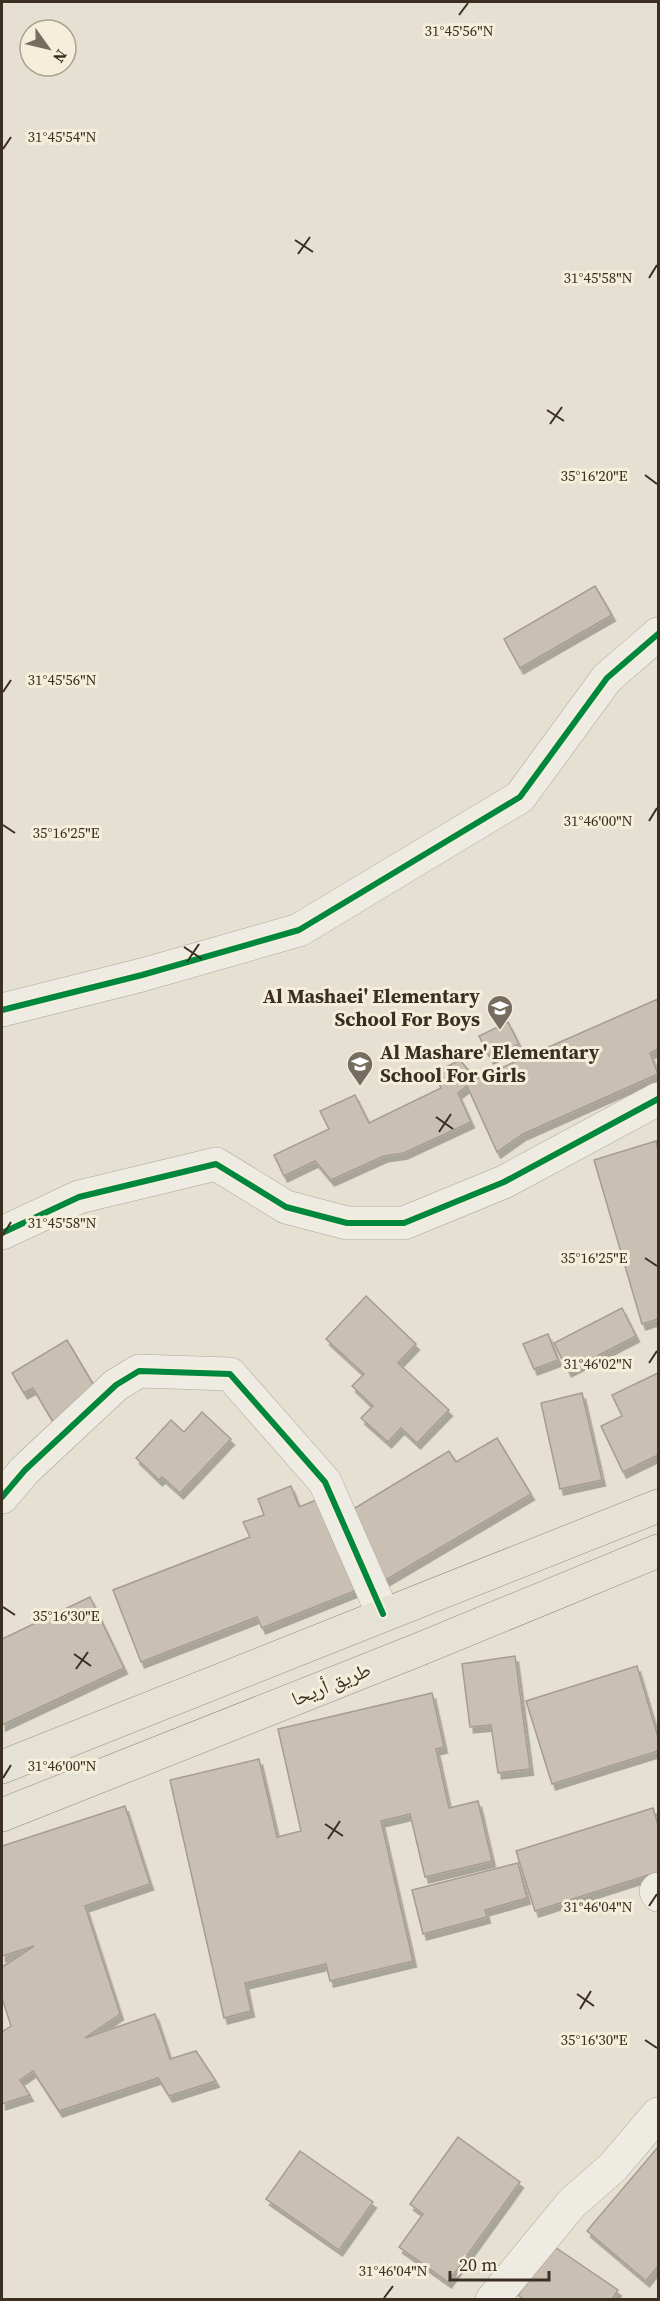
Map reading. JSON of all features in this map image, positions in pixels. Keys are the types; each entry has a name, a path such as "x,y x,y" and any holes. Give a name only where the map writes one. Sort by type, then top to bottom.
{"main road":[{"path":"2,1767 658,1506"},
{"name":"طريق أريحا","path":"2,1815 420,1649 658,1551"}],"street":[{"path":"2,1010 142,975 299,930 520,797 607,678 658,634"},
{"path":"2,1233 79,1197 216,1164 286,1207 347,1223 404,1223 504,1182 658,1099"},
{"path":"2,1497 25,1470 116,1385 139,1371 230,1374 325,1482 382,1614"},
{"path":"658,1889 656,1891 658,1895"},
{"path":"492,2300 572,2203 614,2167 658,2114"}],"building":[{"path":"595,586 612,615 520,668 504,639"},
{"path":"658,999 658,1049 650,1053 658,1074 523,1134 497,1152 467,1086 458,1093 471,1122 404,1153 384,1156 331,1180 315,1161 284,1176 274,1155 329,1129 320,1111 355,1095 369,1123 441,1088 434,1073 460,1060 476,1079"},
{"path":"508,1022 519,1044 490,1058 479,1036"},
{"path":"656,1141 658,1150 658,1319 642,1324 594,1160"},
{"path":"366,1296 416,1344 398,1363 449,1410 417,1443 401,1428 388,1442 361,1418 373,1406 352,1386 364,1374 326,1339"},
{"path":"622,1308 636,1336 568,1371 554,1343"},
{"path":"548,1334 558,1360 534,1369 523,1344"},
{"path":"67,1340 99,1394 53,1422 33,1388 24,1393 12,1373"},
{"path":"658,1373 658,1455 623,1472 601,1426 622,1416 612,1395"},
{"path":"582,1393 602,1480 560,1489 541,1403"},
{"path":"202,1412 231,1439 180,1493 162,1477 159,1480 136,1458 171,1420 184,1432"},
{"path":"497,1438 531,1494 384,1581 345,1514 449,1451 456,1462"},
{"path":"291,1486 299,1507 321,1498 357,1590 262,1628 257,1617 141,1662 113,1590 250,1537 243,1522 264,1515 258,1499"},
{"path":"90,1597 124,1668 2,1725 2,1639"},
{"path":"515,1656 530,1769 498,1773 491,1725 470,1727 462,1664"},
{"path":"637,1666 658,1737 658,1751 552,1784 526,1701"},
{"path":"432,1693 444,1747 436,1749 449,1808 478,1801 492,1861 425,1877 410,1814 381,1821 413,1961 330,1981 326,1964 245,1983 251,2011 224,2018 170,1780 259,1759 277,1837 301,1831 278,1729"},
{"path":"125,1806 150,1884 85,1906 120,2014 85,2038 155,2014 170,2059 196,2051 216,2081 169,2096 158,2078 59,2111 33,2071 20,2080 30,2095 2,2104 2,2032 11,2026 2,1998 2,1967 34,1946 2,1956 2,1846"},
{"path":"653,1808 658,1825 658,1872 535,1911 516,1851"},
{"path":"518,1863 527,1898 485,1910 487,1917 423,1934 412,1890"},
{"path":"458,2137 520,2182 448,2282 399,2247 423,2214 410,2204"},
{"path":"658,2147 658,2266 646,2281 587,2231"},
{"path":"300,2151 373,2202 339,2250 266,2199"},
{"path":"552,2245 618,2290 612,2300 524,2300 518,2295"}],"cycle path":[{"path":"2,1010 142,975 299,930 520,797 607,678 658,634"},
{"path":"2,1233 79,1197 216,1164 286,1207 347,1223 404,1223 504,1182 658,1099"},
{"path":"2,1497 25,1470 116,1385 139,1371 230,1374 325,1482 383,1614"}],"place":[{"name":"Al Mashaei' Elementary School For Boys","path":"500,1031"},
{"name":"Al Mashare' Elementary School For Girls","path":"360,1087"}]}
